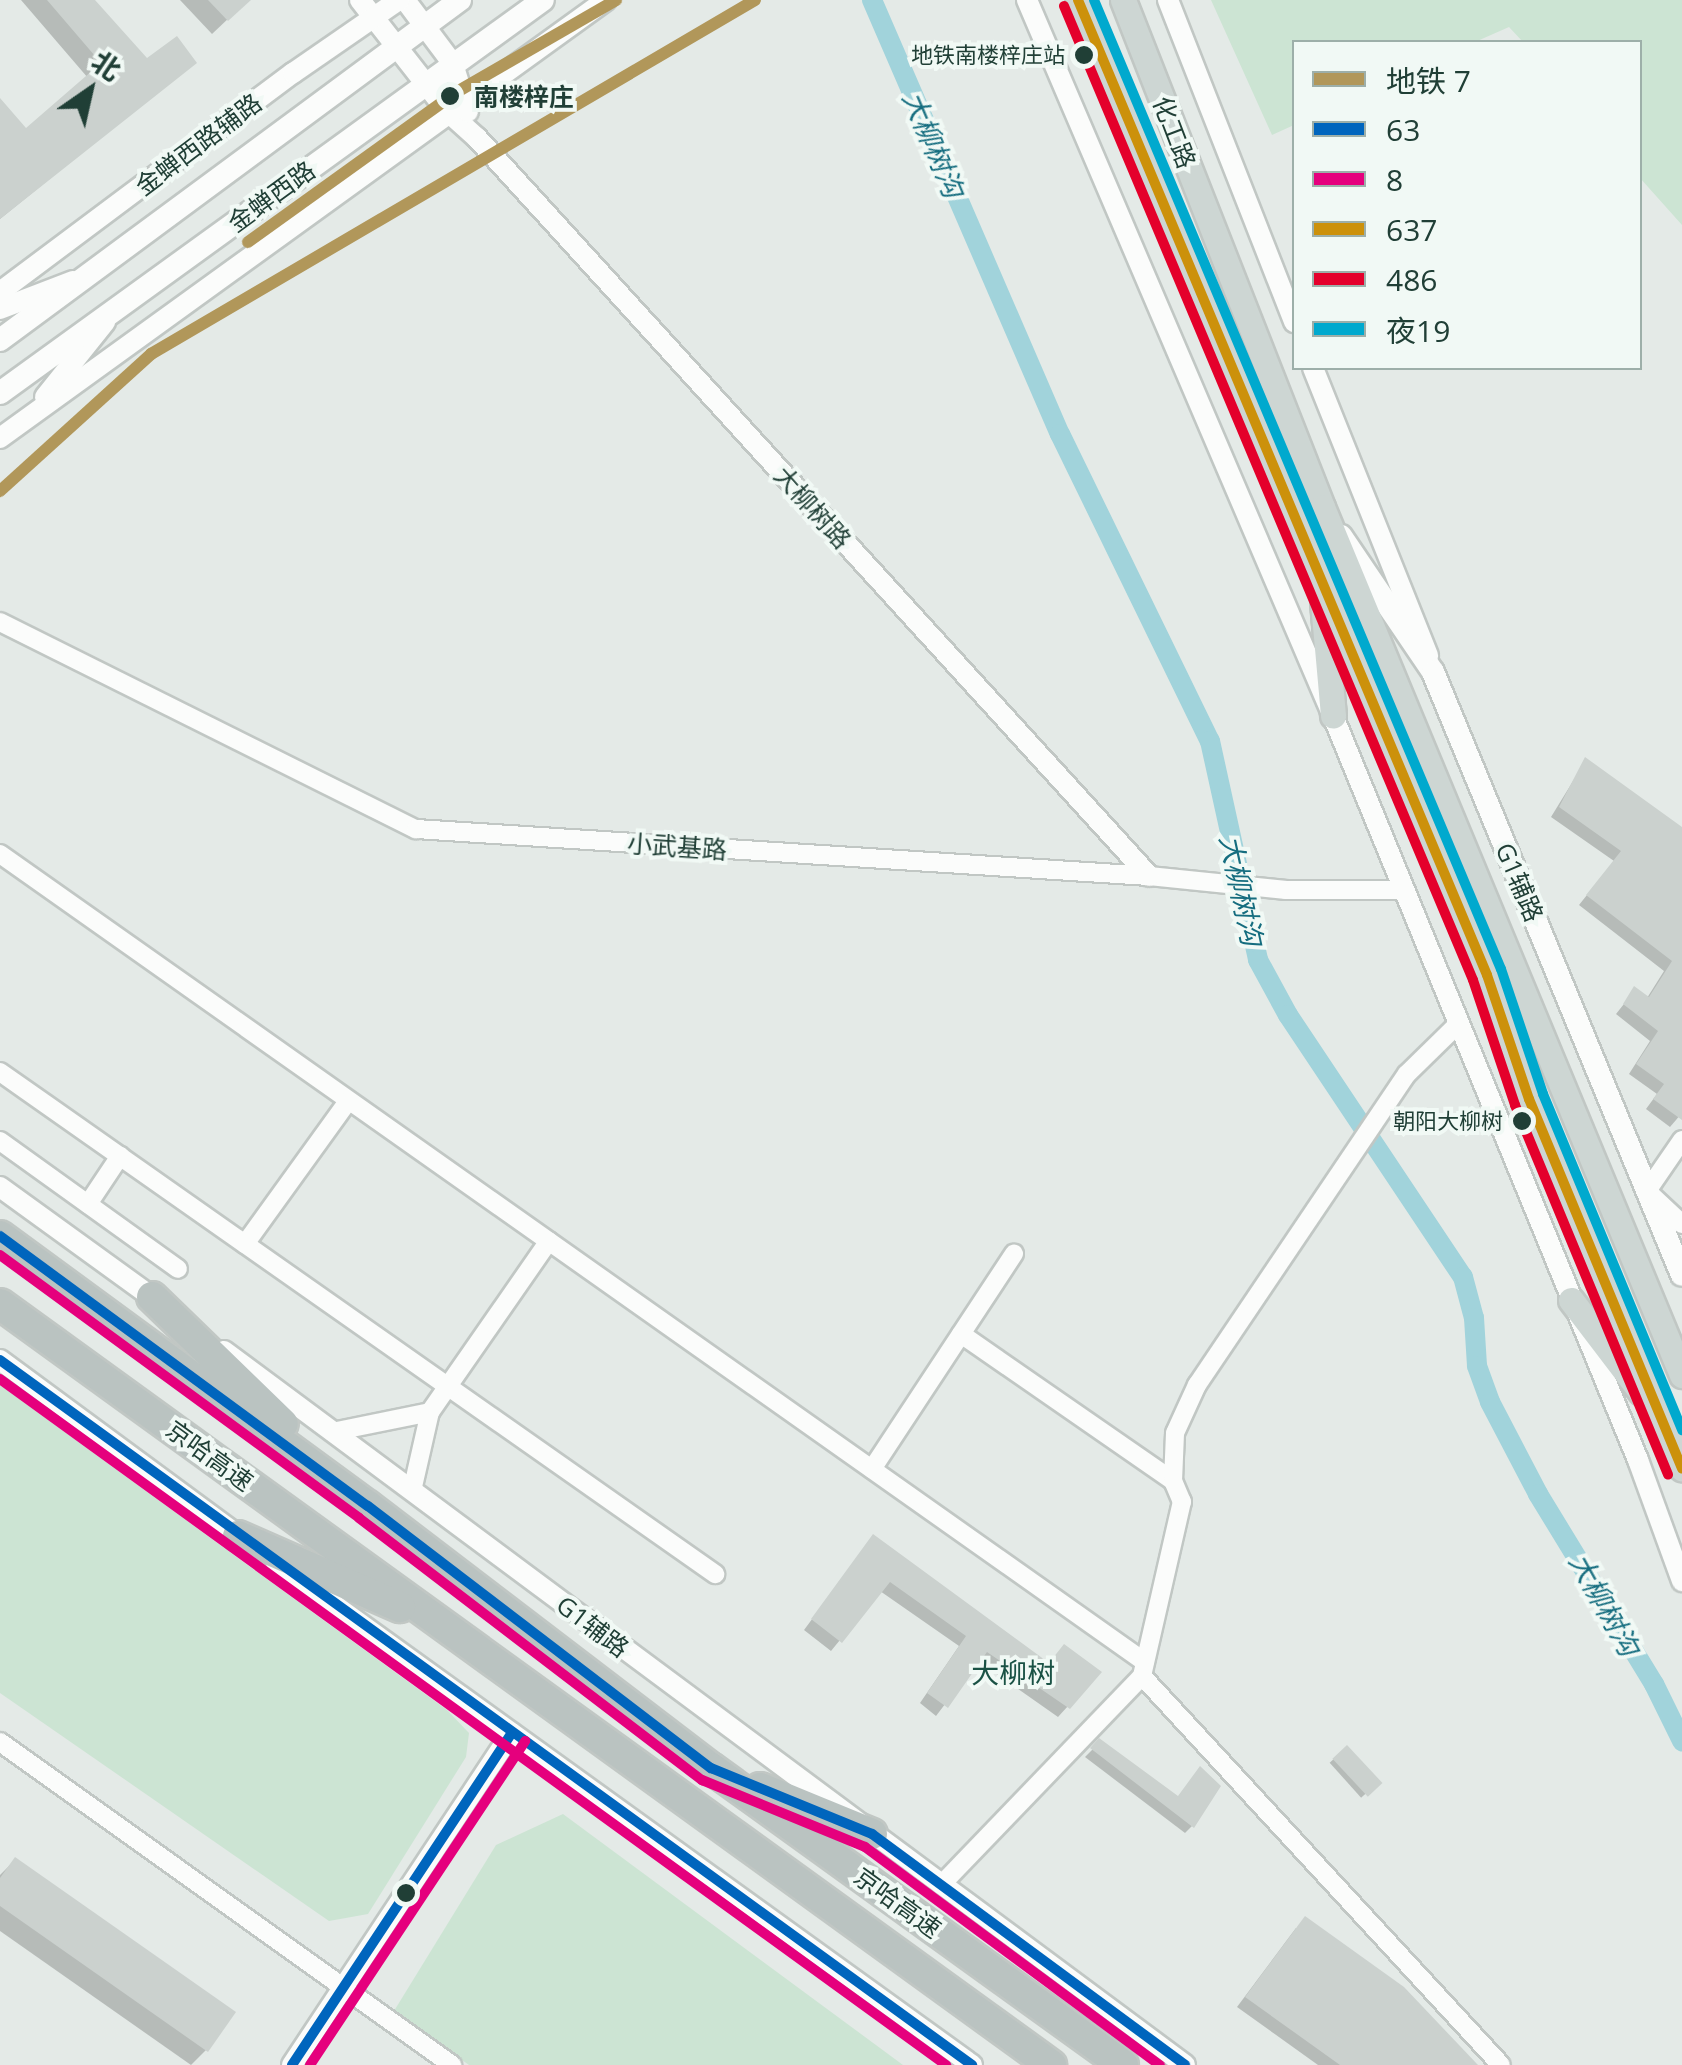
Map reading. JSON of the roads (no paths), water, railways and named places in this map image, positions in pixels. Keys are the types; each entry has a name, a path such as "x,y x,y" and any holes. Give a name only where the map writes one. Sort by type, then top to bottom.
{"highway":[{"name":"京哈高速","path":"0,1236 368,1506 712,1768 1123,2065"},
{"path":"152,1297 368,1506"},
{"name":"京哈高速","path":"0,1304 1050,2065"},
{"path":"238,1536 457,1632"},
{"path":"712,1768 872,1834"}],"main road":[{"name":"金蝉西路","path":"0,340 460,0"},
{"name":"金蝉西路","path":"0,393 542,0"},
{"name":"化工路","path":"1078,0 1486,975 1530,1100 1682,1469"},
{"name":"化工路","path":"1123,0 1322,507 1682,1375"},
{"name":"G1辅路","path":"1322,507 1434,672 1682,1275"},
{"path":"1320,578 1333,716"},
{"path":"1572,1300 1662,1420"}],"street":[{"name":"大柳树路","path":"360,0 427,83 456,107 476,138 1150,876"},
{"name":"大柳树路","path":"402,0 452,64 456,107"},
{"name":"金蝉西路辅路","path":"0,292 292,73 402,0"},
{"path":"0,438 606,0"},
{"path":"1027,0 1333,716 1572,1300 1682,1581"},
{"path":"1168,0 1292,317"},
{"path":"0,309 84,276"},
{"path":"28,418 117,308"},
{"path":"1314,370 1434,672"},
{"name":"小武基路","path":"0,622 416,829 1150,876 1286,890 1403,890"},
{"path":"0,854 872,1469 1143,1669 1500,2065"},
{"path":"1172,1481 1176,1433 1196,1385 1393,1094 1458,1024"},
{"path":"0,1072 715,1574"},
{"path":"245,1244 348,1101"},
{"path":"1682,1140 1647,1191 1682,1224"},
{"path":"0,1141 178,1270"},
{"path":"88,1204 120,1156"},
{"name":"G1辅路","path":"0,1187 1185,2065"},
{"path":"412,1491 430,1412 549,1241"},
{"path":"872,1469 1014,1254"},
{"path":"942,1885 1143,1669 1182,1502 1172,1481 961,1334"},
{"path":"0,1360 972,2065"},
{"path":"332,1432 430,1412"},
{"path":"292,2065 512,1733"},
{"path":"0,1742 452,2065"}],"waterway":[{"name":"大柳树沟","path":"872,0 1060,434 1210,741 1258,960 1288,1015 1463,1277 1474,1318 1477,1366 1490,1402 1538,1494 1654,1684 1682,1741"}],"metro line":[{"name":"7","path":"248,242 455,93 616,0"},
{"name":"7","path":"0,491 151,354 755,0"}],"place":[{"name":"地铁南楼梓庄站","path":"1084,55"},
{"name":"南楼梓庄","path":"450,96"},
{"name":"朝阳大柳树","path":"1522,1121"}],"district":[{"name":"大柳树","path":"1013,1672"}]}
